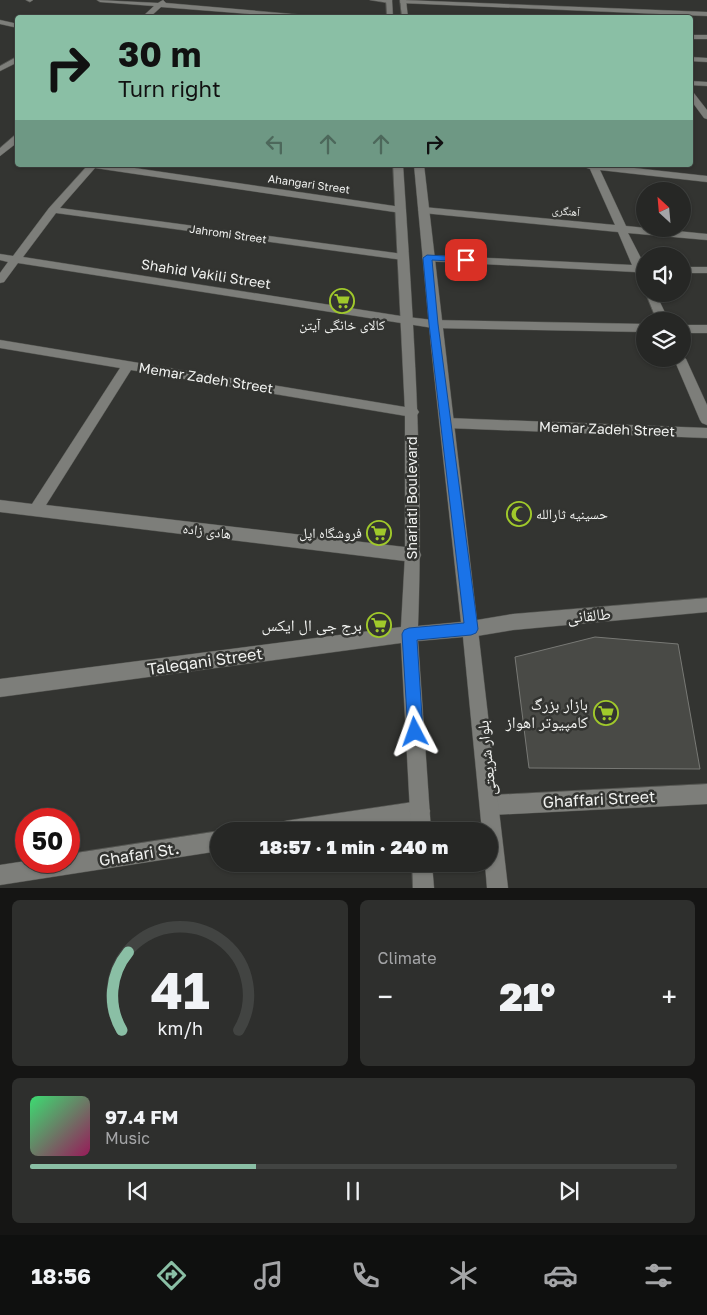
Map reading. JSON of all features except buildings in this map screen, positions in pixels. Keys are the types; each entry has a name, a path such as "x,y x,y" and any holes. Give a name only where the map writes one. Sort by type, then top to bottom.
{"street":[{"path":"100,0 163,2 228,10 295,15"},
{"path":"224,15 237,0"},
{"path":"373,0 389,1 390,15"},
{"path":"405,15 403,1 537,3 707,14"},
{"path":"148,15 163,2"},
{"path":"630,8 635,15"},
{"path":"0,22 15,25"},
{"path":"693,37 707,37"},
{"path":"693,59 707,60"},
{"path":"0,69 15,60"},
{"path":"693,83 707,84"},
{"path":"693,98 707,116"},
{"path":"2,148 15,139"},
{"path":"2,148 15,149"},
{"path":"0,280 53,210 92,167"},
{"name":"Ahangari Street","path":"108,167 401,210"},
{"name":"Shariati Boulevard","path":"398,167 412,412 413,555 409,634 421,822"},
{"path":"419,167 434,324 471,629"},
{"path":"594,167 636,257"},
{"path":"603,167 707,179"},
{"name":"Jahromi Street","path":"53,210 404,257"},
{"name":"آهنگری","path":"423,210 707,237"},
{"name":"Shahid Vakili Street","path":"0,257 407,321"},
{"path":"427,258 636,269"},
{"path":"691,270 707,270"},
{"path":"407,321 434,324 636,328"},
{"path":"691,329 707,329"},
{"name":"Memar Zadeh Street","path":"0,344 412,412"},
{"path":"35,510 128,365"},
{"path":"684,367 707,420"},
{"name":"Memar Zadeh Street","path":"447,423 707,433"},
{"name":"هادی زاده","path":"0,506 413,555"},
{"name":"طالقانی","path":"409,634 471,629 513,622 707,605"},
{"name":"بلوار شریعتی","path":"471,629 491,805 498,888"},
{"name":"Taleqani Street","path":"0,688 409,634"},
{"name":"Ghaffari Street","path":"491,805 707,794"},
{"path":"346,822 420,811"},
{"name":"Ghafari St.","path":"0,875 210,842"},
{"path":"423,872 424,888"}],"place":[{"name":"کالای خانگی آیتن","path":"342,301"},
{"name":"حسینیه ثارالله","path":"519,514"},
{"name":"فروشگاه اپل","path":"379,533"},
{"name":"برج جی ال ایکس","path":"379,625"},
{"name":"بازار بزرگ کامپیوتر اهواز","path":"606,713"}],"route":[{"path":"415,732 409,634 471,629 427,258 466,260"}]}
